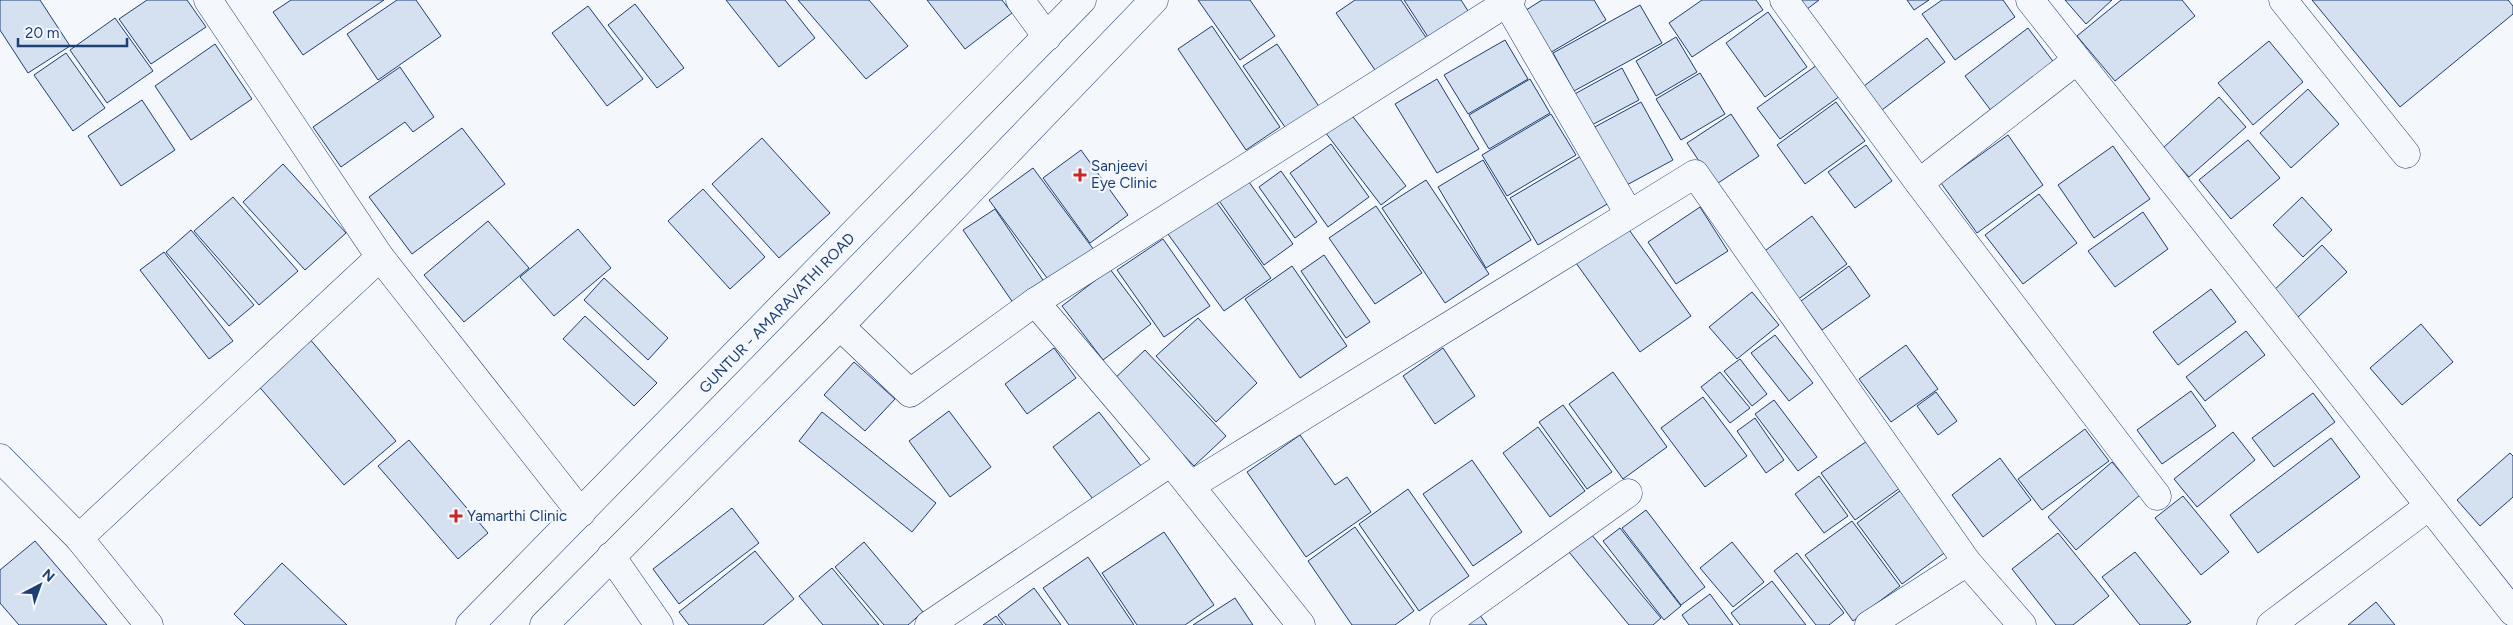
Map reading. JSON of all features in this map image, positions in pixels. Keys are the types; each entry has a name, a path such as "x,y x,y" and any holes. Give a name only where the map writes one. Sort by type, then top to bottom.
{"street":[{"path":"208,0 380,257 581,513"},
{"path":"1020,0 1047,37"},
{"name":"GUNTUR - AMARAVATHI ROAD","path":"470,625 1082,0"},
{"path":"544,625 610,556 840,326 1154,0"},
{"path":"1784,0 1919,183 2157,496"},
{"path":"2030,0 2513,612"},
{"path":"2283,0 2406,154"},
{"path":"840,326 910,393 1035,302 1509,2 1629,214"},
{"path":"1919,183 2077,60"},
{"path":"1190,486 1695,174 1967,562 2022,625"},
{"path":"79,538 380,257"},
{"path":"1035,302 1171,462 1301,625"},
{"path":"0,458 79,538 148,625"},
{"path":"929,625 1171,462"},
{"path":"1444,625 1628,494"},
{"path":"2271,625 2429,506"},
{"path":"610,556 659,625"},
{"path":"1869,625 1967,562"}],"building":[{"path":"0,0 40,0 70,46 28,73 0,30"},
{"path":"147,0 187,0 206,27 151,64 119,19"},
{"path":"291,0 384,0 303,55 273,12"},
{"path":"397,0 416,0 441,36 378,80 347,34"},
{"path":"726,0 785,0 815,38 779,67"},
{"path":"798,0 869,0 908,46 866,79"},
{"path":"927,0 1002,0 1012,13 965,49"},
{"path":"1198,0 1250,0 1275,36 1240,60"},
{"path":"1355,0 1401,0 1427,39 1377,73 1336,13"},
{"path":"1404,0 1461,0 1470,14 1430,40"},
{"path":"1542,0 1594,0 1606,20 1548,54 1523,12"},
{"path":"1702,0 1756,0 1763,10 1692,57 1669,23"},
{"path":"1792,0 1819,0 1802,13"},
{"path":"1907,0 1929,0 1914,10"},
{"path":"1942,0 2003,0 2015,17 1955,60 1922,14"},
{"path":"2065,0 2112,0 2086,24"},
{"path":"2121,0 2182,0 2195,16 2115,81 2077,36"},
{"path":"2312,0 2508,0 2513,6 2513,14 2400,107"},
{"path":"635,4 684,68 657,88 608,25"},
{"path":"1640,5 1662,43 1574,91 1553,53"},
{"path":"588,6 643,79 607,106 552,33"},
{"path":"1768,12 1807,67 1765,97 1726,43"},
{"path":"115,18 153,71 107,103 70,50"},
{"path":"1212,26 1280,127 1246,150 1178,49"},
{"path":"2028,28 2058,68 1995,116 1965,76"},
{"path":"1676,37 1697,72 1656,96 1636,61"},
{"path":"1927,38 1945,62 1882,110 1864,86"},
{"path":"1505,40 1528,79 1468,114 1444,75"},
{"path":"2269,41 2303,82 2253,125 2218,83"},
{"path":"215,44 252,99 191,140 155,86"},
{"path":"1277,44 1320,108 1287,130 1243,66"},
{"path":"66,53 105,108 73,131 34,75"},
{"path":"1817,65 1840,96 1780,139 1757,108"},
{"path":"400,67 434,117 413,132 405,122 341,167 313,127"},
{"path":"1622,68 1639,100 1588,127 1571,96"},
{"path":"1700,73 1725,114 1681,140 1656,99"},
{"path":"1437,79 1479,149 1437,173 1395,104"},
{"path":"1530,79 1550,113 1489,149 1469,115"},
{"path":"2308,89 2339,124 2291,168 2260,133"},
{"path":"2219,97 2246,127 2189,177 2163,148"},
{"path":"142,100 175,150 121,186 88,136"},
{"path":"1641,102 1673,160 1623,187 1591,129"},
{"path":"1836,102 1865,141 1805,184 1777,145"},
{"path":"1347,109 1406,186 1381,205 1322,128"},
{"path":"1551,114 1576,155 1507,196 1482,155"},
{"path":"1731,114 1759,156 1715,185 1687,143"},
{"path":"462,128 505,184 412,254 369,197"},
{"path":"2008,135 2043,185 1977,233 1941,183"},
{"path":"762,138 830,213 779,258 712,184"},
{"path":"2248,140 2280,178 2231,219 2199,180"},
{"path":"1331,144 1369,197 1328,227 1290,173"},
{"path":"1866,145 1892,181 1855,208 1828,172"},
{"path":"2113,146 2150,199 2094,238 2058,185"},
{"path":"1081,150 1128,215 1090,243 1043,178"},
{"path":"1581,156 1609,203 1538,245 1510,198"},
{"path":"1483,160 1531,240 1486,268 1438,187"},
{"path":"283,164 346,233 305,270 243,202"},
{"path":"1033,168 1094,250 1050,282 989,200"},
{"path":"1281,171 1317,222 1295,238 1259,187"},
{"path":"1244,175 1293,244 1264,265 1215,195"},
{"path":"1426,180 1489,274 1445,303 1382,208"},
{"path":"703,189 765,257 730,289 668,221"},
{"path":"2039,194 2077,243 2023,284 1985,235"},
{"path":"1212,196 1271,278 1224,311 1165,230"},
{"path":"233,197 298,271 259,305 194,231"},
{"path":"2302,197 2332,230 2303,257 2273,225"},
{"path":"1376,206 1422,273 1375,304 1329,238"},
{"path":"1700,207 1728,251 1676,284 1648,242"},
{"path":"995,209 1049,289 1018,310 963,230"},
{"path":"2143,212 2168,249 2115,287 2088,251"},
{"path":"1812,216 1847,264 1797,300 1762,253"},
{"path":"488,221 529,268 464,322 424,275"},
{"path":"1627,227 1691,316 1640,352 1576,263"},
{"path":"578,229 611,268 554,316 520,277"},
{"path":"191,230 254,305 229,326 166,252"},
{"path":"1163,239 1210,306 1164,337 1117,270"},
{"path":"2322,245 2347,272 2298,317 2273,291"},
{"path":"164,252 233,341 209,359 140,270"},
{"path":"1324,255 1370,322 1346,338 1301,271"},
{"path":"1292,266 1347,346 1300,378 1245,299"},
{"path":"1849,266 1870,296 1822,330 1801,301"},
{"path":"1110,269 1151,324 1103,360 1062,306"},
{"path":"604,278 668,338 648,360 584,300"},
{"path":"2211,289 2236,322 2178,365 2153,332"},
{"path":"1752,292 1779,325 1737,359 1709,327"},
{"path":"585,316 657,383 634,406 563,339"},
{"path":"1198,318 1257,383 1216,422 1156,356"},
{"path":"2421,324 2453,362 2402,405 2370,368"},
{"path":"2246,331 2265,355 2205,401 2186,377"},
{"path":"1775,335 1813,383 1789,401 1751,353"},
{"path":"309,338 396,441 344,485 256,383"},
{"path":"1906,345 1938,389 1891,422 1859,379"},
{"path":"1054,348 1076,378 1027,414 1005,384"},
{"path":"1443,348 1475,396 1435,424 1403,376"},
{"path":"1145,350 1226,436 1194,466 1113,380"},
{"path":"1740,359 1767,394 1752,406 1724,371"},
{"path":"854,362 895,399 865,431 824,395"},
{"path":"1613,372 1667,447 1623,479 1569,404"},
{"path":"1720,372 1750,408 1730,423 1701,387"},
{"path":"2191,391 2216,426 2162,464 2137,430"},
{"path":"1936,392 1957,421 1938,435 1917,406"},
{"path":"2313,393 2335,422 2274,467 2252,438"},
{"path":"1703,397 1747,456 1705,487 1661,428"},
{"path":"1774,400 1817,457 1798,471 1755,414"},
{"path":"1563,405 1612,472 1587,489 1539,422"},
{"path":"949,411 991,467 950,497 909,441"},
{"path":"822,412 936,503 912,532 799,441"},
{"path":"1099,412 1145,471 1099,507 1053,447"},
{"path":"1755,418 1784,460 1766,473 1737,431"},
{"path":"1538,427 1585,491 1550,517 1503,453"},
{"path":"2085,429 2109,461 2042,510 2018,479"},
{"path":"2233,432 2255,460 2197,507 2174,479"},
{"path":"1300,435 1335,485 1347,477 1371,512 1306,557 1247,472"},
{"path":"2331,438 2360,477 2258,553 2230,515"},
{"path":"409,440 488,533 458,559 378,466"},
{"path":"1867,441 1900,488 1855,520 1821,473"},
{"path":"2510,453 2513,456 2513,497 2480,526 2457,500"},
{"path":"2000,458 2031,500 1983,537 1952,495"},
{"path":"1472,460 1522,532 1473,566 1423,494"},
{"path":"2112,462 2140,495 2076,550 2048,517"},
{"path":"1819,476 1848,516 1824,533 1795,494"},
{"path":"1408,489 1469,576 1419,611 1359,524"},
{"path":"1901,490 1947,551 1902,584 1857,523"},
{"path":"2183,496 2229,552 2201,575 2155,518"},
{"path":"732,508 759,543 679,604 653,569"},
{"path":"1646,510 1705,587 1681,605 1622,528"},
{"path":"1852,521 1900,586 1853,621 1805,555"},
{"path":"1355,527 1414,611 1395,625 1352,625 1308,561"},
{"path":"1620,528 1681,606 1664,620 1603,541"},
{"path":"1164,532 1214,605 1185,625 1137,625 1102,573"},
{"path":"2058,533 2109,596 2073,625 2056,625 2012,569"},
{"path":"1591,534 1661,618 1653,625 1629,625 1569,552"},
{"path":"35,541 107,625 19,625 0,603 0,570"},
{"path":"864,542 923,612 908,625 884,625 835,567"},
{"path":"1732,542 1764,582 1733,607 1700,568"},
{"path":"755,551 794,599 763,625 689,625 679,612"},
{"path":"2135,552 2191,622 2186,625 2140,625 2102,577"},
{"path":"1797,553 1844,613 1829,625 1816,625 1774,571"},
{"path":"1088,557 1134,625 1069,625 1043,588"},
{"path":"282,563 347,625 245,625 234,614"},
{"path":"832,568 879,625 823,625 799,596"},
{"path":"1772,581 1806,625 1740,625 1731,613"},
{"path":"1034,588 1061,625 1006,625 998,615"},
{"path":"1710,594 1733,625 1689,625 1682,615"},
{"path":"1235,598 1253,625 1193,625"},
{"path":"2376,602 2395,625 2348,625"},
{"path":"1477,611 1487,625 1457,625"},
{"path":"996,616 1003,625 983,625"}],"place":[{"name":"Sanjeevi Eye Clinic","path":"1080,175"},
{"name":"Yamarthi Clinic","path":"456,516"}]}
